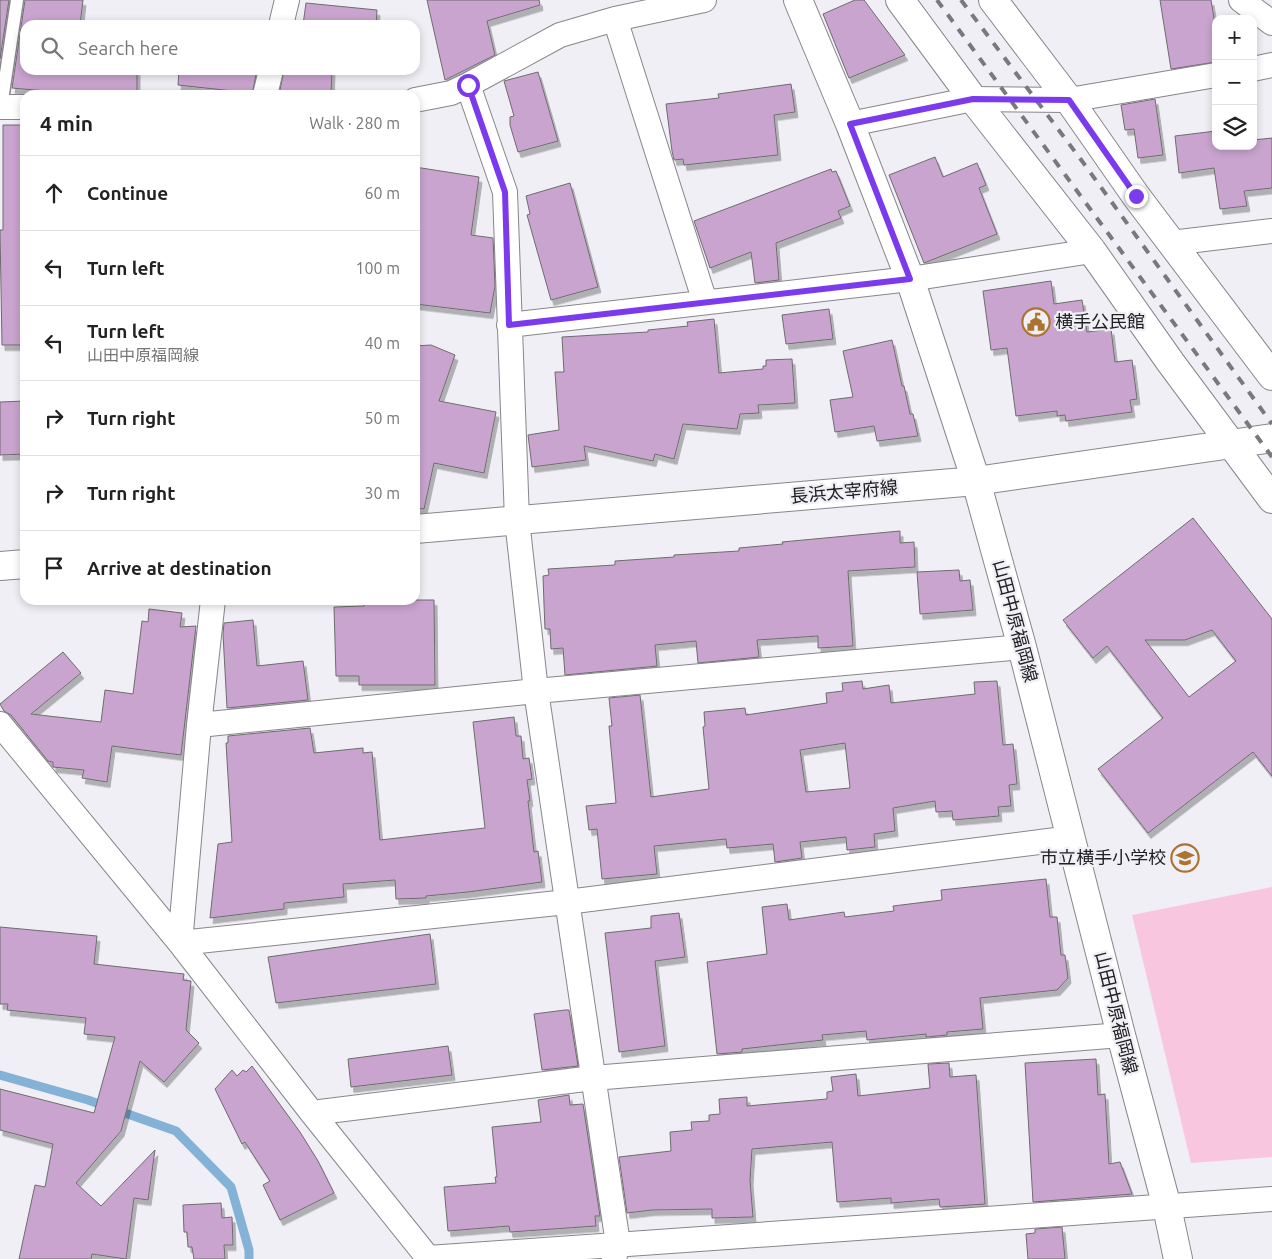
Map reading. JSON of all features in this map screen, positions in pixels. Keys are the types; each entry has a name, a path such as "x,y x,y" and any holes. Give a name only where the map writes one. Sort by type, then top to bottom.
{"street":[{"path":"282,20 286,0"},
{"path":"420,99 451,93 560,35 616,19 704,0"},
{"name":"山田中原福岡線","path":"798,0 850,124 910,279 976,481 1022,647 1167,1207 1178,1259"},
{"path":"900,0 973,99 1092,251 1171,363 1272,499"},
{"path":"993,0 1069,100 1136,196 1272,376"},
{"path":"1242,0 1272,23"},
{"path":"616,19 704,302"},
{"path":"1257,68 1272,65"},
{"path":"266,90 270,75"},
{"path":"850,124 973,99 1069,100 1212,76"},
{"path":"468,85 505,192 517,520 536,690 593,1078 616,1251"},
{"path":"1,107 20,107"},
{"path":"1171,242 1272,230"},
{"path":"509,325 910,279 1092,251"},
{"name":"長浜太宰府線","path":"420,529 976,481 1272,438"},
{"path":"0,566 20,564"},
{"path":"180,943 199,725 212,605"},
{"path":"199,725 536,690 1022,647"},
{"path":"0,724 180,943 312,1113 429,1258 616,1251 1272,1199"},
{"path":"180,943 567,902 1071,838"},
{"path":"312,1113 593,1078 1121,1035"}],"lane":[{"path":"1,107 17,0"}],"shaded area":[{"path":"1272,887 1272,1157 1191,1163 1132,915"}],"building":[{"path":"0,0 9,0 0,59"},
{"path":"25,0 83,0 81,20 22,20"},
{"path":"427,0 539,0 540,5 487,21 495,55 445,80"},
{"path":"855,0 864,0 905,55 849,78 823,14"},
{"path":"1160,0 1211,0 1214,15 1212,63 1171,69"},
{"path":"306,3 377,10 376,20 304,20"},
{"path":"20,34 20,75 137,75 137,90 35,90 12,88"},
{"path":"538,72 558,141 518,152 510,125 510,117 514,116 504,81"},
{"path":"179,75 256,75 253,90 224,90 178,85"},
{"path":"283,75 332,75 331,90 280,90"},
{"path":"791,84 795,112 774,115 778,155 684,165 683,159 674,160 666,104 719,98 718,94"},
{"path":"1155,99 1163,155 1138,158 1134,129 1125,130 1121,105"},
{"path":"3,125 20,125 20,345 2,345 0,230 3,230"},
{"path":"1212,131 1212,150 1257,150 1257,140 1272,138 1272,188 1244,191 1247,206 1220,209 1214,168 1179,173 1175,136"},
{"path":"935,157 943,177 977,163 986,185 979,188 997,234 924,263 889,175"},
{"path":"420,168 479,177 471,235 493,238 495,286 490,313 420,305"},
{"path":"831,169 832,172 836,171 850,206 838,211 841,218 776,243 779,280 755,283 751,252 710,268 694,221"},
{"path":"570,183 598,287 551,300 527,215 530,214 526,196"},
{"path":"1051,281 1054,304 1082,300 1087,332 1111,329 1115,362 1132,360 1137,399 1130,400 1132,412 1066,421 1065,415 1057,416 1057,411 1016,416 1007,348 991,350 983,291"},
{"path":"829,309 833,339 786,344 782,315"},
{"path":"714,319 719,373 763,369 763,366 766,366 766,360 792,359 795,403 758,405 759,413 740,414 737,429 683,424 674,459 655,454 653,461 584,446 586,460 532,467 528,435 559,430 555,372 564,372 562,337 648,332 648,330 688,326 687,322"},
{"path":"892,340 902,386 904,386 910,414 913,414 918,436 877,441 874,426 835,432 830,400 853,397 843,351"},
{"path":"431,345 455,355 439,401 496,412 484,473 434,463 424,509 420,509 420,346"},
{"path":"20,401 20,454 0,455 0,402"},
{"path":"1193,518 1272,619 1272,776 1253,752 1148,833 1098,769 1163,718 1107,646 1093,658 1063,620","holes":["1212,630 1236,661 1189,697 1145,640 1185,640"]},
{"path":"900,531 900,543 914,542 915,567 848,571 853,646 818,648 818,636 757,640 759,657 698,663 696,641 655,645 657,666 565,675 563,648 551,649 550,629 545,629 544,604 543,576 549,575 548,569 615,565 615,561 739,551 739,548 783,544 782,542"},
{"path":"959,570 960,581 970,580 973,610 920,614 917,572"},
{"path":"420,600 434,600 435,685 359,685 359,676 336,676 334,607 420,605"},
{"path":"149,609 182,613 180,627 196,626 181,755 112,746 107,782 82,778 84,770 53,767 53,762 48,761 0,704 63,652 81,673 31,714 101,722 105,690 133,694 142,621 148,622"},
{"path":"253,620 257,666 303,661 308,700 227,708 224,623"},
{"path":"862,681 863,689 889,685 891,703 975,694 974,682 997,681 1003,745 1013,744 1017,784 1009,785 1011,806 998,807 999,816 953,820 952,811 936,812 935,801 893,808 895,831 874,834 875,847 847,850 846,837 800,842 802,858 775,862 773,844 727,848 726,839 654,846 657,874 602,879 597,829 589,830 586,806 616,803 609,726 612,726 609,698 640,695 651,797 709,789 703,727 705,726 704,712 745,708 746,715 827,703 826,693 843,691 842,683","holes":["845,743 850,788 806,792 800,750"]},
{"path":"514,717 516,736 521,736 523,759 529,758 532,779 527,780 530,801 528,801 534,852 538,851 542,882 426,896 426,898 396,899 395,880 343,884 344,897 284,903 284,909 210,918 218,844 232,842 226,743 228,743 228,736 310,728 314,753 363,748 363,753 372,752 380,840 485,828 473,722"},
{"path":"1046,879 1050,917 1057,917 1061,955 1065,955 1068,978 1057,990 980,998 983,1029 947,1032 947,1035 926,1037 926,1034 867,1040 866,1031 822,1035 823,1040 742,1049 742,1052 717,1054 707,962 767,954 762,907 787,904 789,920 844,912 845,917 894,911 893,906 942,900 941,890"},
{"path":"679,913 685,957 655,961 665,1046 619,1052 605,933 651,928 651,916"},
{"path":"0,927 97,936 94,964 184,974 183,980 191,981 186,1030 199,1043 164,1082 140,1061 121,1131 76,1183 101,1206 155,1150 148,1200 134,1198 126,1259 92,1254 91,1259 19,1259 35,1185 45,1187 53,1144 0,1130 0,1089 94,1113 115,1037 84,1034 86,1018 7,1010 8,1004 0,1004"},
{"path":"430,934 436,984 276,1003 268,957"},
{"path":"569,1010 578,1066 542,1070 534,1014"},
{"path":"448,1046 452,1075 351,1087 348,1059"},
{"path":"1096,1059 1098,1095 1105,1094 1109,1164 1120,1162 1132,1194 1033,1202 1025,1063"},
{"path":"949,1063 950,1077 976,1075 985,1204 940,1207 939,1199 891,1203 891,1198 837,1202 832,1142 752,1149 750,1180 753,1217 712,1218 712,1209 652,1210 627,1213 619,1157 671,1151 670,1132 692,1130 691,1122 709,1121 709,1115 720,1114 719,1099 747,1097 747,1106 827,1099 827,1092 833,1091 831,1077 856,1074 858,1096 930,1088 928,1064"},
{"path":"252,1066 300,1132 318,1161 334,1193 280,1220 263,1185 270,1181 245,1142 242,1144 215,1089 232,1070 237,1076 243,1070 246,1072"},
{"path":"569,1095 570,1105 583,1104 600,1216 595,1216 596,1226 510,1232 509,1226 448,1231 444,1187 496,1183 492,1127 541,1122 538,1100"},
{"path":"221,1203 222,1218 232,1217 233,1245 224,1245 225,1259 194,1259 192,1247 188,1247 187,1232 184,1232 183,1205"},
{"path":"1062,1227 1065,1259 1028,1259 1026,1234 1035,1233 1035,1229"}],"waterway":[{"path":"0,1075 88,1100 176,1131 231,1187 249,1250 249,1259"}],"railway":[{"path":"937,0 1272,457"},
{"path":"961,0 1082,161 1272,424"}],"place":[{"name":"横手公民館","path":"1036,322"},
{"name":"市立横手小学校","path":"1185,858"}],"route":[{"path":"468,85 505,192 509,325 910,279 850,124 973,99 1069,100 1136,196"}]}
